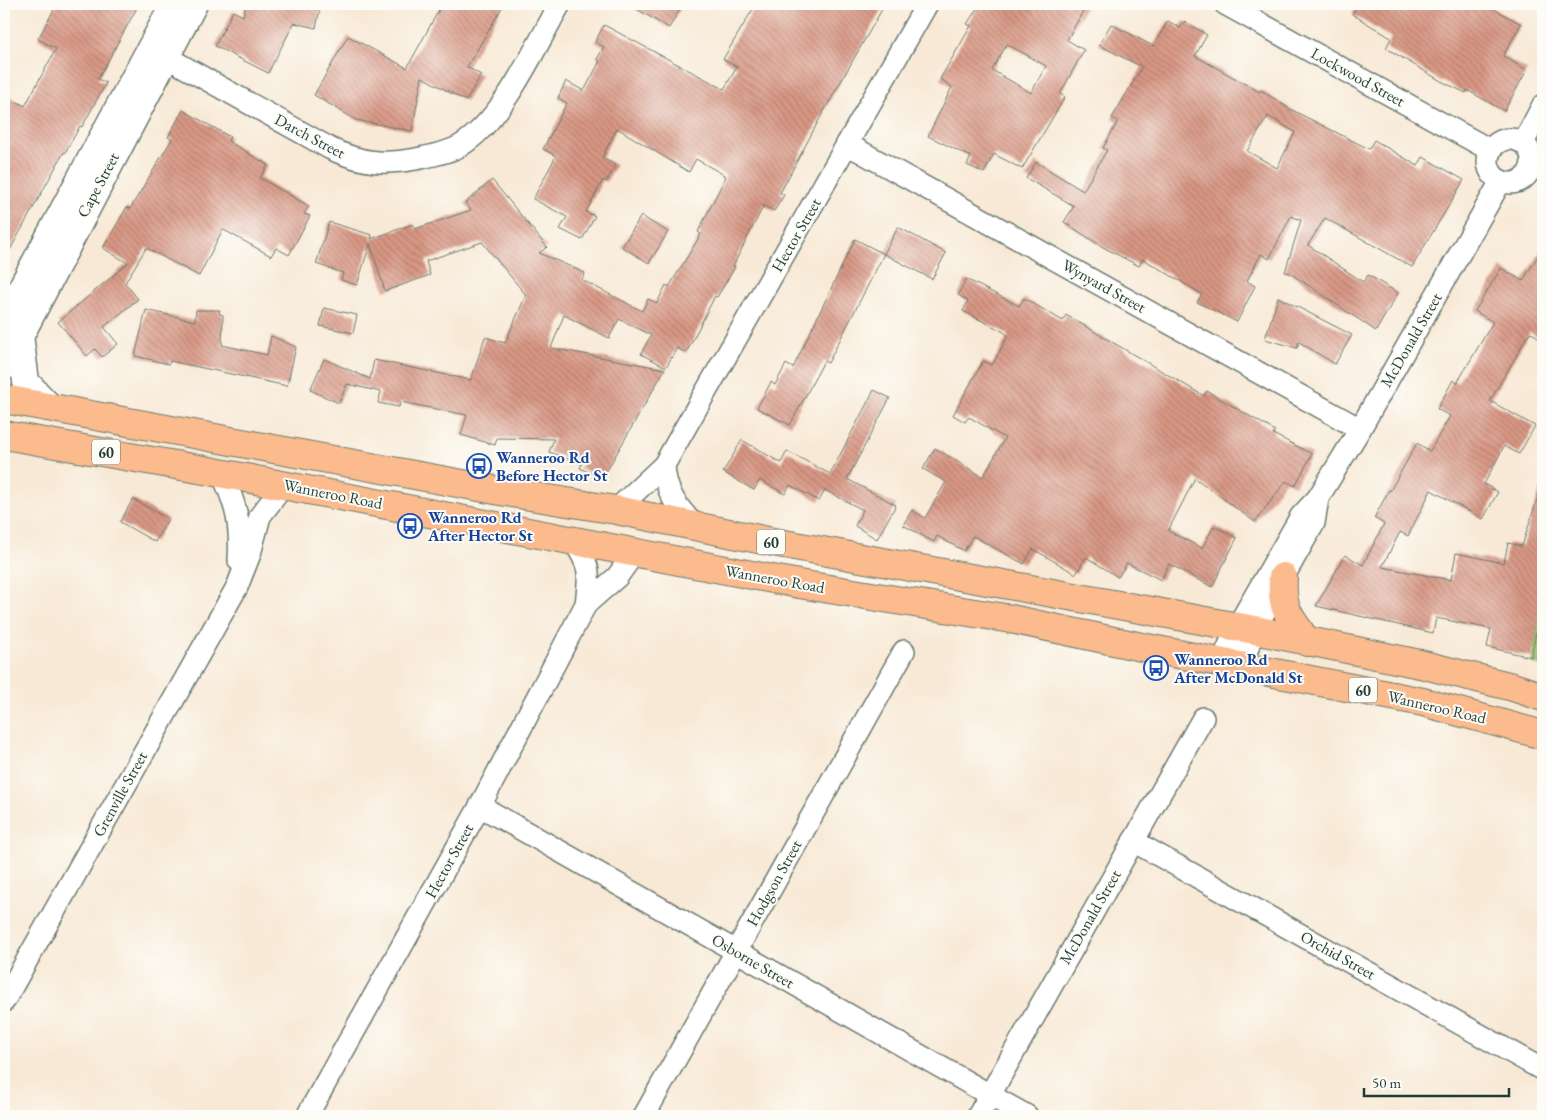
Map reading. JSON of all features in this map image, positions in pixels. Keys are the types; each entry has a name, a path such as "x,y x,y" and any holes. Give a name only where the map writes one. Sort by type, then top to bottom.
{"highway":[{"name":"Wanneroo Road","path":"4,399 497,490 616,510 1246,628 1420,664 1513,687 1543,697"},
{"name":"Wanneroo Road","path":"4,435 222,473 800,584 1011,619 1423,702 1543,735"},
{"path":"1283,577 1282,600 1289,617 1307,642"}],"street":[{"name":"Cape Street","path":"158,52 174,4"},
{"name":"Cape Street","path":"4,366 12,328 158,52 194,4"},
{"name":"Darch Street","path":"158,52 331,149 357,160 381,163 404,161 432,156 458,147 478,133 498,111 560,4"},
{"name":"Hector Street","path":"616,510 664,465 927,4"},
{"name":"Lockwood Street","path":"1225,4 1490,150"},
{"path":"1523,143 1543,105"},
{"path":"1509,139 1523,143 1531,157 1536,177 1516,182 1501,181 1489,168 1490,150 1501,140 1509,139"},
{"name":"Wynyard Street","path":"848,144 1360,428"},
{"name":"McDonald Street","path":"1231,664 1246,628 1300,516 1318,498 1360,428 1501,181"},
{"path":"12,328 26,382 50,407"},
{"path":"664,465 665,481 672,500 695,526"},
{"name":"Grenville Street","path":"222,473 238,509 240,526 237,587"},
{"name":"Grenville Street","path":"4,1001 237,587 250,554 260,516 284,485"},
{"name":"McDonald Street","path":"1246,628 1283,577 1314,523 1318,498"},
{"name":"Hector Street","path":"307,1116 480,806 586,604 590,572 583,554 572,539"},
{"name":"Hector Street","path":"586,604 617,577 635,552"},
{"name":"Hodgson Street","path":"644,1116 904,650"},
{"name":"McDonald Street","path":"978,1116 1202,718"},
{"name":"Osborne Street","path":"480,806 1027,1116"},
{"name":"Orchid Street","path":"1134,841 1543,1070"}],"green space":[{"path":"1543,591 1543,667 1532,662"}],"building":[{"path":"57,4 139,4 98,79 106,83 82,127 80,126 64,152 4,261 4,95 25,106 56,49 38,39"},
{"path":"246,4 298,4 320,9 316,28 294,23 268,73 215,46 233,11 243,16"},
{"path":"442,4 504,4 467,67 481,75 466,101 422,77 412,131 356,120 314,95 348,36 407,68"},
{"path":"628,4 683,4 669,28"},
{"path":"756,4 885,4 780,193 784,195 774,211 764,205 733,266 735,267 717,297 715,296 686,353 677,348 666,367 641,354 651,335 619,319 609,338 564,315 551,348 665,369 602,479 580,468 582,464 549,452 554,439 497,438 495,445 461,435 467,415 400,402 399,407 378,403 381,392 347,384 339,403 310,390 324,359 370,379 374,360 471,380 485,337 505,343 526,295 482,242 426,261 430,275 385,291 370,244 357,285 341,280 343,273 316,264 329,222 372,235 371,239 413,224 415,229 471,210 465,203 492,180 547,247 539,253 585,273 582,280 642,311 648,299 657,303 666,285 669,287 701,234 698,232 726,176 696,159 689,172 617,128 602,158 616,165 606,182 603,180 586,212 595,216 582,240 560,229 567,217 533,199 556,156 543,149 567,103 558,98 566,81 584,91 600,61 597,59 604,47 595,42 604,25 724,89 737,67 723,59"},
{"path":"980,4 1087,4 1067,40 1084,50 1060,94 1065,97 1022,169 994,154 984,173 967,165 971,157 928,136 952,87 940,79 971,26 967,24","holes":["1007,44 1046,66 1031,93 992,70"]},
{"path":"1358,4 1485,4 1521,24 1503,56 1527,70 1504,111 1467,90 1466,93 1441,81 1386,48 1391,38 1352,14"},
{"path":"1168,21 1180,28 1184,21 1207,35 1195,56 1260,92 1261,90 1290,109 1369,149 1374,140 1418,166 1423,157 1464,180 1412,267 1325,218 1308,245 1363,282 1368,275 1398,293 1376,331 1290,273 1285,272 1301,220 1291,216 1269,259 1261,254 1247,281 1255,286 1237,322 1197,302 1202,294 1143,259 1139,266 1101,246 1064,222 1074,206 1026,178 1036,162 1083,191 1107,150 1103,148 1118,121 1112,118 1142,67 1099,45 1111,24 1153,46","holes":["1268,116 1295,132 1277,168 1247,151"]},
{"path":"183,110 230,137 228,141 268,165 260,178 309,206 304,214 310,216 289,255 276,248 271,256 224,230 222,231 199,276 146,248 125,283 138,299 104,327 118,344 102,357 95,349 87,356 58,322 128,263 103,248 127,207 130,209 172,139 168,137"},
{"path":"641,216 668,232 649,263 622,247"},
{"path":"898,227 946,253 932,279 884,254"},
{"path":"855,239 884,254 828,363 824,361 790,425 757,408 771,382 775,385 786,364 793,368"},
{"path":"1543,247 1543,340 1530,332 1490,401 1535,426 1519,454 1504,446 1484,484 1498,492 1483,519 1431,490 1408,536 1400,532 1382,567 1451,580 1456,553 1504,563 1508,543 1522,546 1540,490 1543,490 1543,600 1531,657 1487,647 1491,629 1436,618 1433,633 1316,606 1345,555 1363,565 1384,524 1374,518 1389,490 1417,443 1430,451 1450,416 1437,409 1453,380 1457,383 1493,322 1475,311 1501,268 1523,281"},
{"path":"966,279 1019,306 1024,298 1063,321 1066,315 1204,396 1207,391 1275,431 1273,434 1312,454 1295,486 1286,481 1255,522 1195,478 1168,531 1202,548 1214,526 1237,538 1212,587 1169,564 1161,580 1127,563 1118,577 1086,557 1076,574 1033,549 1024,564 973,536 964,551 937,536 934,542 903,525 912,510 925,518 946,482 923,469 935,448 983,477 1005,438 969,417 965,422 953,415 983,361 992,365 1008,336 1004,332 963,311 968,301 958,295"},
{"path":"1278,297 1352,335 1335,364 1299,342 1297,348 1265,339"},
{"path":"324,308 357,315 353,333 320,326"},
{"path":"146,310 195,321 196,310 220,310 219,314 223,315 222,345 267,355 271,336 296,347 287,386 170,361 169,364 135,356"},
{"path":"874,390 890,398 847,479 896,505 877,539 855,526 863,510 825,490 819,501 790,485 785,494 760,480 754,490 723,472 742,440 781,463 787,451 830,474"},
{"path":"133,499 168,519 155,542 120,522"}],"place":[{"name":"Wanneroo Rd Before Hector St","path":"479,466"},
{"name":"Wanneroo Rd After Hector St","path":"410,526"},
{"name":"Wanneroo Rd After McDonald St","path":"1156,668"}]}
